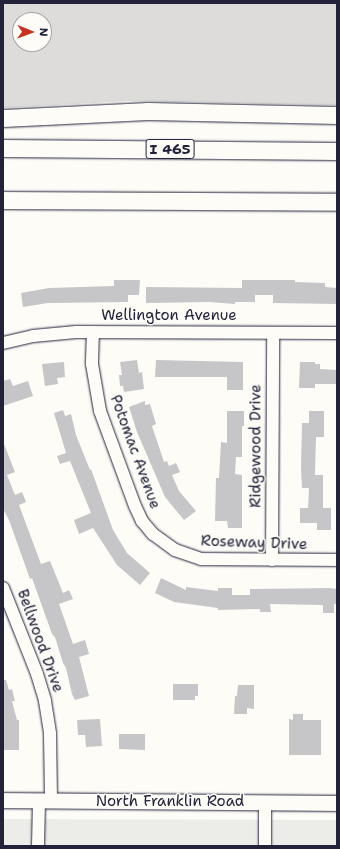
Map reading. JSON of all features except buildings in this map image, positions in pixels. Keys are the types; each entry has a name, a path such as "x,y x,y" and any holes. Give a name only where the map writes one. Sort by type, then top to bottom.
{"highway":[{"path":"3,118 148,111 337,115"},
{"name":"I 465","path":"3,148 337,151"},
{"path":"3,200 337,202"}],"main road":[{"name":"North Franklin Road","path":"3,800 337,803"}],"street":[{"name":"Wellington Avenue","path":"3,343 49,334 93,332 337,333"},
{"name":"Potomac Avenue","path":"93,332 92,364 96,396 104,421 135,506 142,521 158,538 171,547"},
{"name":"Ridgewood Drive","path":"272,560 273,333"},
{"name":"Roseway Drive","path":"171,547 183,554 200,559 337,560"},
{"name":"Bellwood Drive","path":"4,594 37,674 48,712 51,745 38,846"},
{"path":"265,802 265,846"}],"shaded area":[{"path":"3,3 337,3 337,105 129,101 3,108"},
{"path":"3,819 337,820 337,846 3,846"}]}
